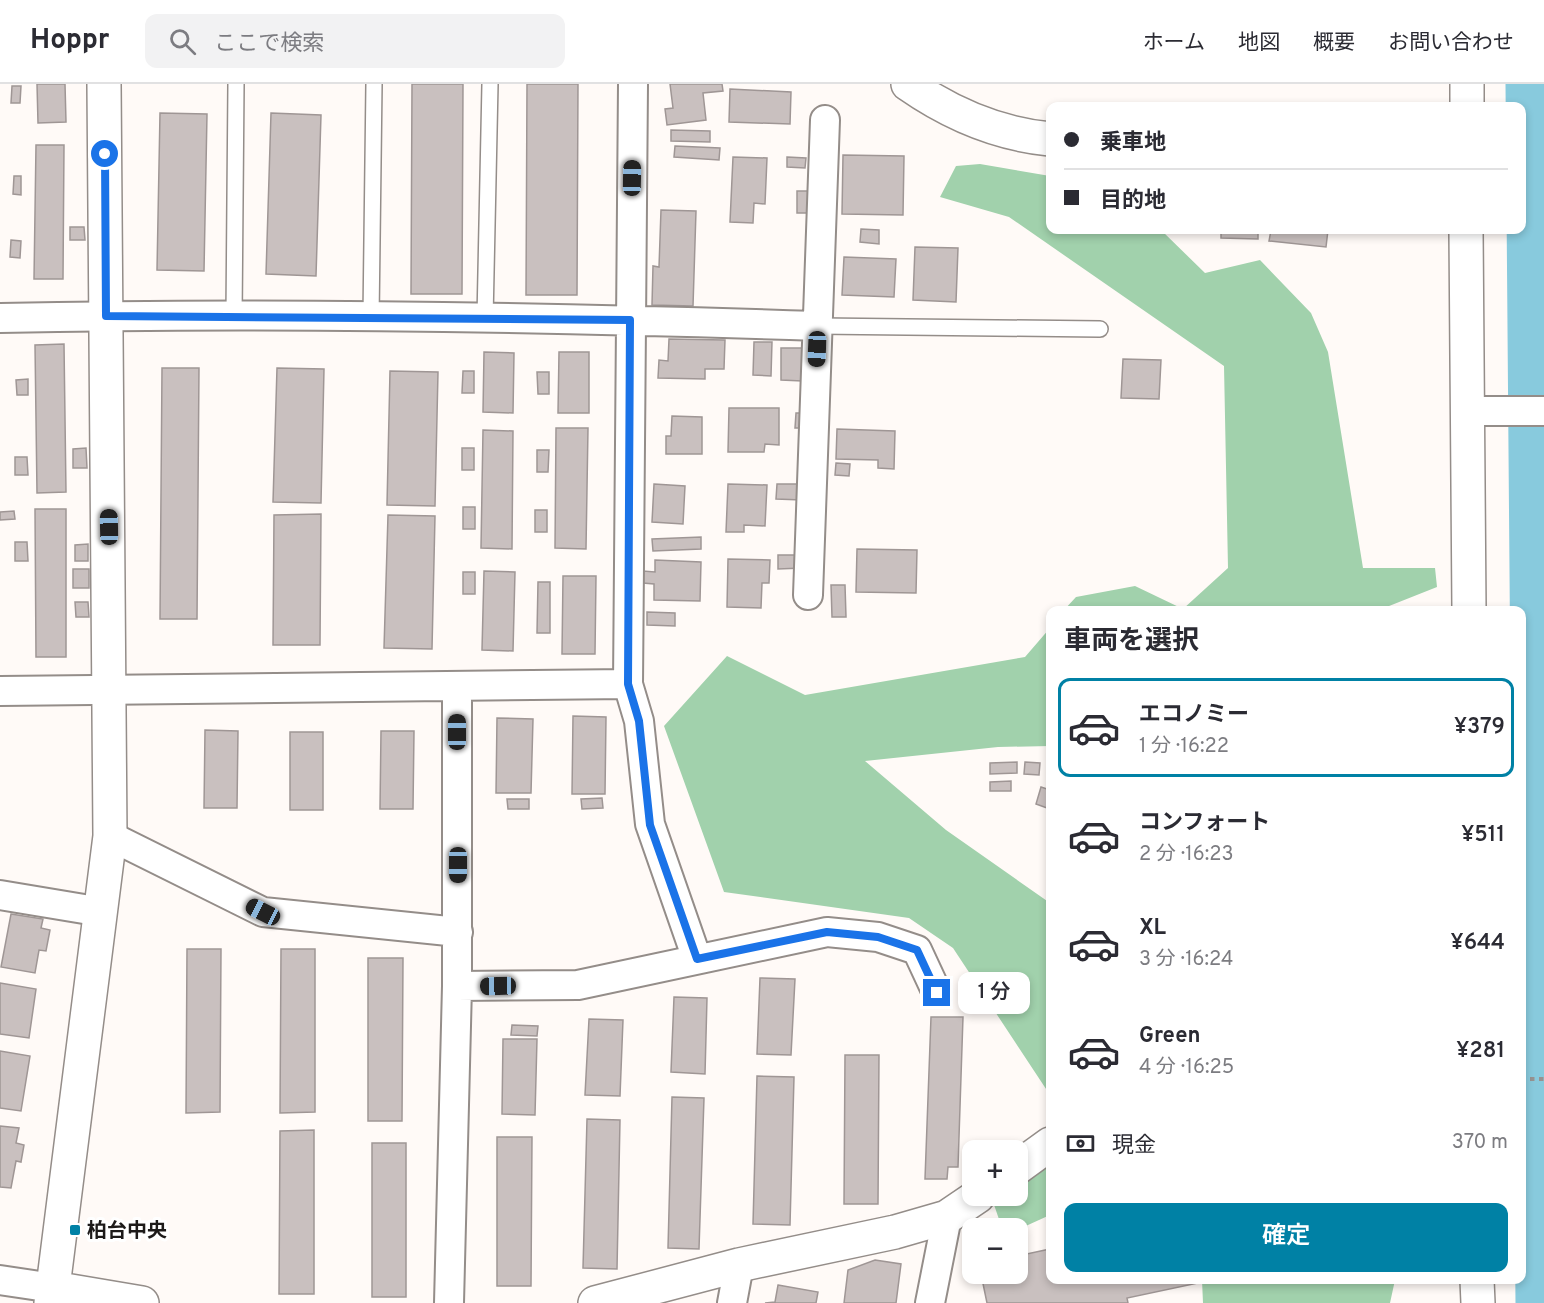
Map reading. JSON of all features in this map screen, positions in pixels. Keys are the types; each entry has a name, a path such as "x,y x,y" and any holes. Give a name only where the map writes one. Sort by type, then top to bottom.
{"street":[{"path":"52,1296 110,836 111,691 104,84"},
{"path":"633,84 628,684 639,721 650,825 697,959"},
{"path":"908,84 945,107 996,129 1046,138"},
{"path":"1467,84 1467,102"},
{"path":"808,595 825,120"},
{"path":"1467,234 1468,606"},
{"path":"0,318 106,316 630,320 818,326"},
{"path":"1466,411 1544,411"},
{"path":"0,691 457,688 628,684"},
{"path":"448,1303 458,932 457,688"},
{"path":"110,836 263,912 458,932"},
{"path":"0,895 102,912"},
{"path":"457,986 578,985 827,932 878,937 917,950 937,993"},
{"path":"1028,1160 1046,1147"},
{"path":"595,1303 739,1265 895,1232 947,1217 963,1206"},
{"path":"930,1303 947,1217"},
{"path":"732,1303 739,1265"},
{"path":"0,1280 52,1296 142,1303"},
{"path":"1477,1284 1478,1303"}],"lane":[{"path":"234,317 236,84"},
{"path":"371,318 374,84"},
{"path":"485,319 490,84"},
{"path":"818,326 1100,329"}],"path":[{"path":"1526,1079 1544,1079"}],"green space":[{"path":"980,164 1046,175 1046,234 1165,234 1205,273 1260,260 1311,313 1328,352 1363,568 1435,568 1437,587 1389,606 1186,606 1228,568 1224,366 1009,217 940,197 956,166"},
{"path":"1135,586 1177,606 1068,606 1076,597"},
{"path":"1046,633 1046,746 998,747 865,761 946,830 1046,900 1046,1089 953,948 909,918 724,892 664,726 727,656 805,695 1025,657"},
{"path":"1046,1157 1046,1217 1028,1225 1028,1218 999,1218 994,1206 1028,1206 1028,1169"},
{"path":"1202,1284 1394,1284 1390,1303 1203,1303"}],"building":[{"path":"37,84 65,84 66,122 38,123"},
{"path":"412,84 463,84 462,294 411,294"},
{"path":"527,84 578,84 577,295 526,295"},
{"path":"670,84 722,84 723,91 703,93 706,120 667,125 665,109 673,108"},
{"path":"12,86 21,86 20,103 11,103"},
{"path":"730,89 791,92 790,124 729,122"},
{"path":"160,113 207,114 204,271 157,270"},
{"path":"271,113 321,115 316,276 266,274"},
{"path":"671,130 710,131 710,142 671,141"},
{"path":"36,145 64,145 63,279 34,279"},
{"path":"675,146 720,148 719,160 674,157"},
{"path":"843,155 904,156 903,215 842,214"},
{"path":"733,157 767,158 765,204 754,203 753,223 730,222"},
{"path":"787,157 806,158 805,168 787,167"},
{"path":"14,176 21,176 21,195 13,194"},
{"path":"797,191 814,191 814,213 797,213"},
{"path":"661,210 696,211 693,306 652,305 653,266 659,267"},
{"path":"70,227 84,227 85,240 70,240"},
{"path":"861,229 879,230 879,244 860,242"},
{"path":"1221,234 1258,234 1258,239 1221,238"},
{"path":"1270,234 1328,234 1326,247 1269,241"},
{"path":"11,240 21,241 20,258 10,257"},
{"path":"915,247 958,248 956,302 913,300"},
{"path":"844,257 896,259 894,297 842,295"},
{"path":"669,339 725,340 724,369 705,369 705,379 658,378 659,360 668,361"},
{"path":"754,342 772,342 771,376 753,375"},
{"path":"64,344 66,492 37,493 35,345"},
{"path":"781,348 803,348 802,381 781,380"},
{"path":"484,352 514,353 513,413 483,412"},
{"path":"559,352 589,352 589,413 558,413"},
{"path":"1123,359 1161,360 1159,399 1121,398"},
{"path":"162,368 199,368 197,619 160,619"},
{"path":"277,368 324,369 321,503 273,502"},
{"path":"390,371 438,372 435,506 387,505"},
{"path":"463,371 474,371 474,393 462,393"},
{"path":"537,372 549,372 549,394 538,394"},
{"path":"28,379 28,395 17,395 16,380"},
{"path":"729,408 779,408 779,445 765,444 764,452 728,452"},
{"path":"796,413 808,413 808,428 795,428"},
{"path":"672,416 702,417 702,454 666,454 666,436 671,436"},
{"path":"556,428 588,428 586,549 555,548"},
{"path":"837,429 895,431 894,469 878,468 878,460 836,459"},
{"path":"483,430 513,431 512,549 481,548"},
{"path":"86,448 87,468 73,468 73,449"},
{"path":"462,448 474,448 474,470 462,470"},
{"path":"537,450 549,450 548,472 537,472"},
{"path":"15,457 27,457 28,475 15,475"},
{"path":"836,463 850,464 849,476 835,475"},
{"path":"654,484 685,486 683,524 652,522"},
{"path":"728,484 767,485 765,526 744,525 744,532 726,532"},
{"path":"777,484 802,484 802,500 776,499"},
{"path":"463,507 475,507 475,529 463,529"},
{"path":"35,509 66,509 66,657 36,657"},
{"path":"535,510 547,510 547,532 535,532"},
{"path":"14,511 15,519 0,520 0,512"},
{"path":"321,514 320,645 273,645 274,515"},
{"path":"388,515 435,516 432,649 384,648"},
{"path":"701,537 701,549 653,551 652,539"},
{"path":"15,542 27,542 28,561 15,561"},
{"path":"88,544 88,561 75,561 75,545"},
{"path":"857,549 917,550 916,593 856,592"},
{"path":"778,555 801,555 802,568 778,569"},
{"path":"728,559 770,560 769,583 762,583 761,608 727,607"},
{"path":"655,560 701,562 700,601 654,600 654,584 643,583 643,571 655,572"},
{"path":"73,569 89,569 89,588 73,588"},
{"path":"484,571 515,572 513,651 482,650"},
{"path":"463,572 475,572 475,594 463,594"},
{"path":"563,576 596,576 595,654 562,654"},
{"path":"538,582 550,582 550,633 537,633"},
{"path":"831,585 845,585 846,617 832,617"},
{"path":"75,602 88,602 89,617 76,617"},
{"path":"647,612 675,613 675,626 647,625"},
{"path":"573,716 606,717 605,794 572,794"},
{"path":"497,718 533,719 531,793 496,793"},
{"path":"205,730 238,731 237,808 204,808"},
{"path":"381,731 414,731 413,809 380,809"},
{"path":"290,732 323,732 323,810 290,810"},
{"path":"1017,762 1017,773 990,774 990,763"},
{"path":"1025,762 1040,763 1039,775 1024,774"},
{"path":"1011,781 1011,791 990,791 990,782"},
{"path":"1041,787 1046,789 1046,808 1036,804"},
{"path":"602,798 603,808 582,809 581,799"},
{"path":"507,799 529,799 529,809 508,809"},
{"path":"11,914 43,919 41,928 50,930 46,951 39,950 35,973 1,967"},
{"path":"187,949 221,949 220,1112 186,1113"},
{"path":"281,949 315,949 315,1112 280,1113"},
{"path":"368,958 403,958 402,1121 368,1121"},
{"path":"760,978 795,979 791,1055 757,1054"},
{"path":"0,983 36,989 29,1038 0,1034"},
{"path":"674,997 707,998 705,1074 671,1072"},
{"path":"931,1017 963,1017 958,1167 948,1167 947,1179 925,1179"},
{"path":"589,1019 623,1020 620,1096 585,1095"},
{"path":"512,1025 538,1026 537,1036 511,1035"},
{"path":"503,1039 537,1039 535,1115 502,1114"},
{"path":"0,1051 30,1056 21,1111 0,1108"},
{"path":"845,1055 879,1055 878,1204 844,1204"},
{"path":"757,1076 794,1077 790,1225 753,1224"},
{"path":"672,1097 704,1098 699,1249 668,1248"},
{"path":"587,1119 620,1120 617,1269 583,1268"},
{"path":"0,1126 19,1128 16,1143 24,1145 21,1162 16,1161 11,1188 0,1187"},
{"path":"314,1130 314,1294 279,1294 280,1131"},
{"path":"497,1137 532,1137 531,1286 497,1286"},
{"path":"372,1143 406,1143 406,1297 372,1297"},
{"path":"1046,1250 1046,1284 1193,1284 1127,1298 1128,1303 987,1303 983,1284 1028,1284 1028,1254"},
{"path":"875,1260 901,1264 896,1303 844,1303 848,1270"},
{"path":"778,1285 818,1292 816,1303 765,1303 775,1302"}],"waterway":[{"path":"1531,84 1541,1303"}],"place":[{"name":"柏台中央","path":"75,1230"}],"route":[{"path":"105,154 106,316 630,320 628,684 639,721 650,825 697,959 827,932 878,937 917,950 937,993"}]}
